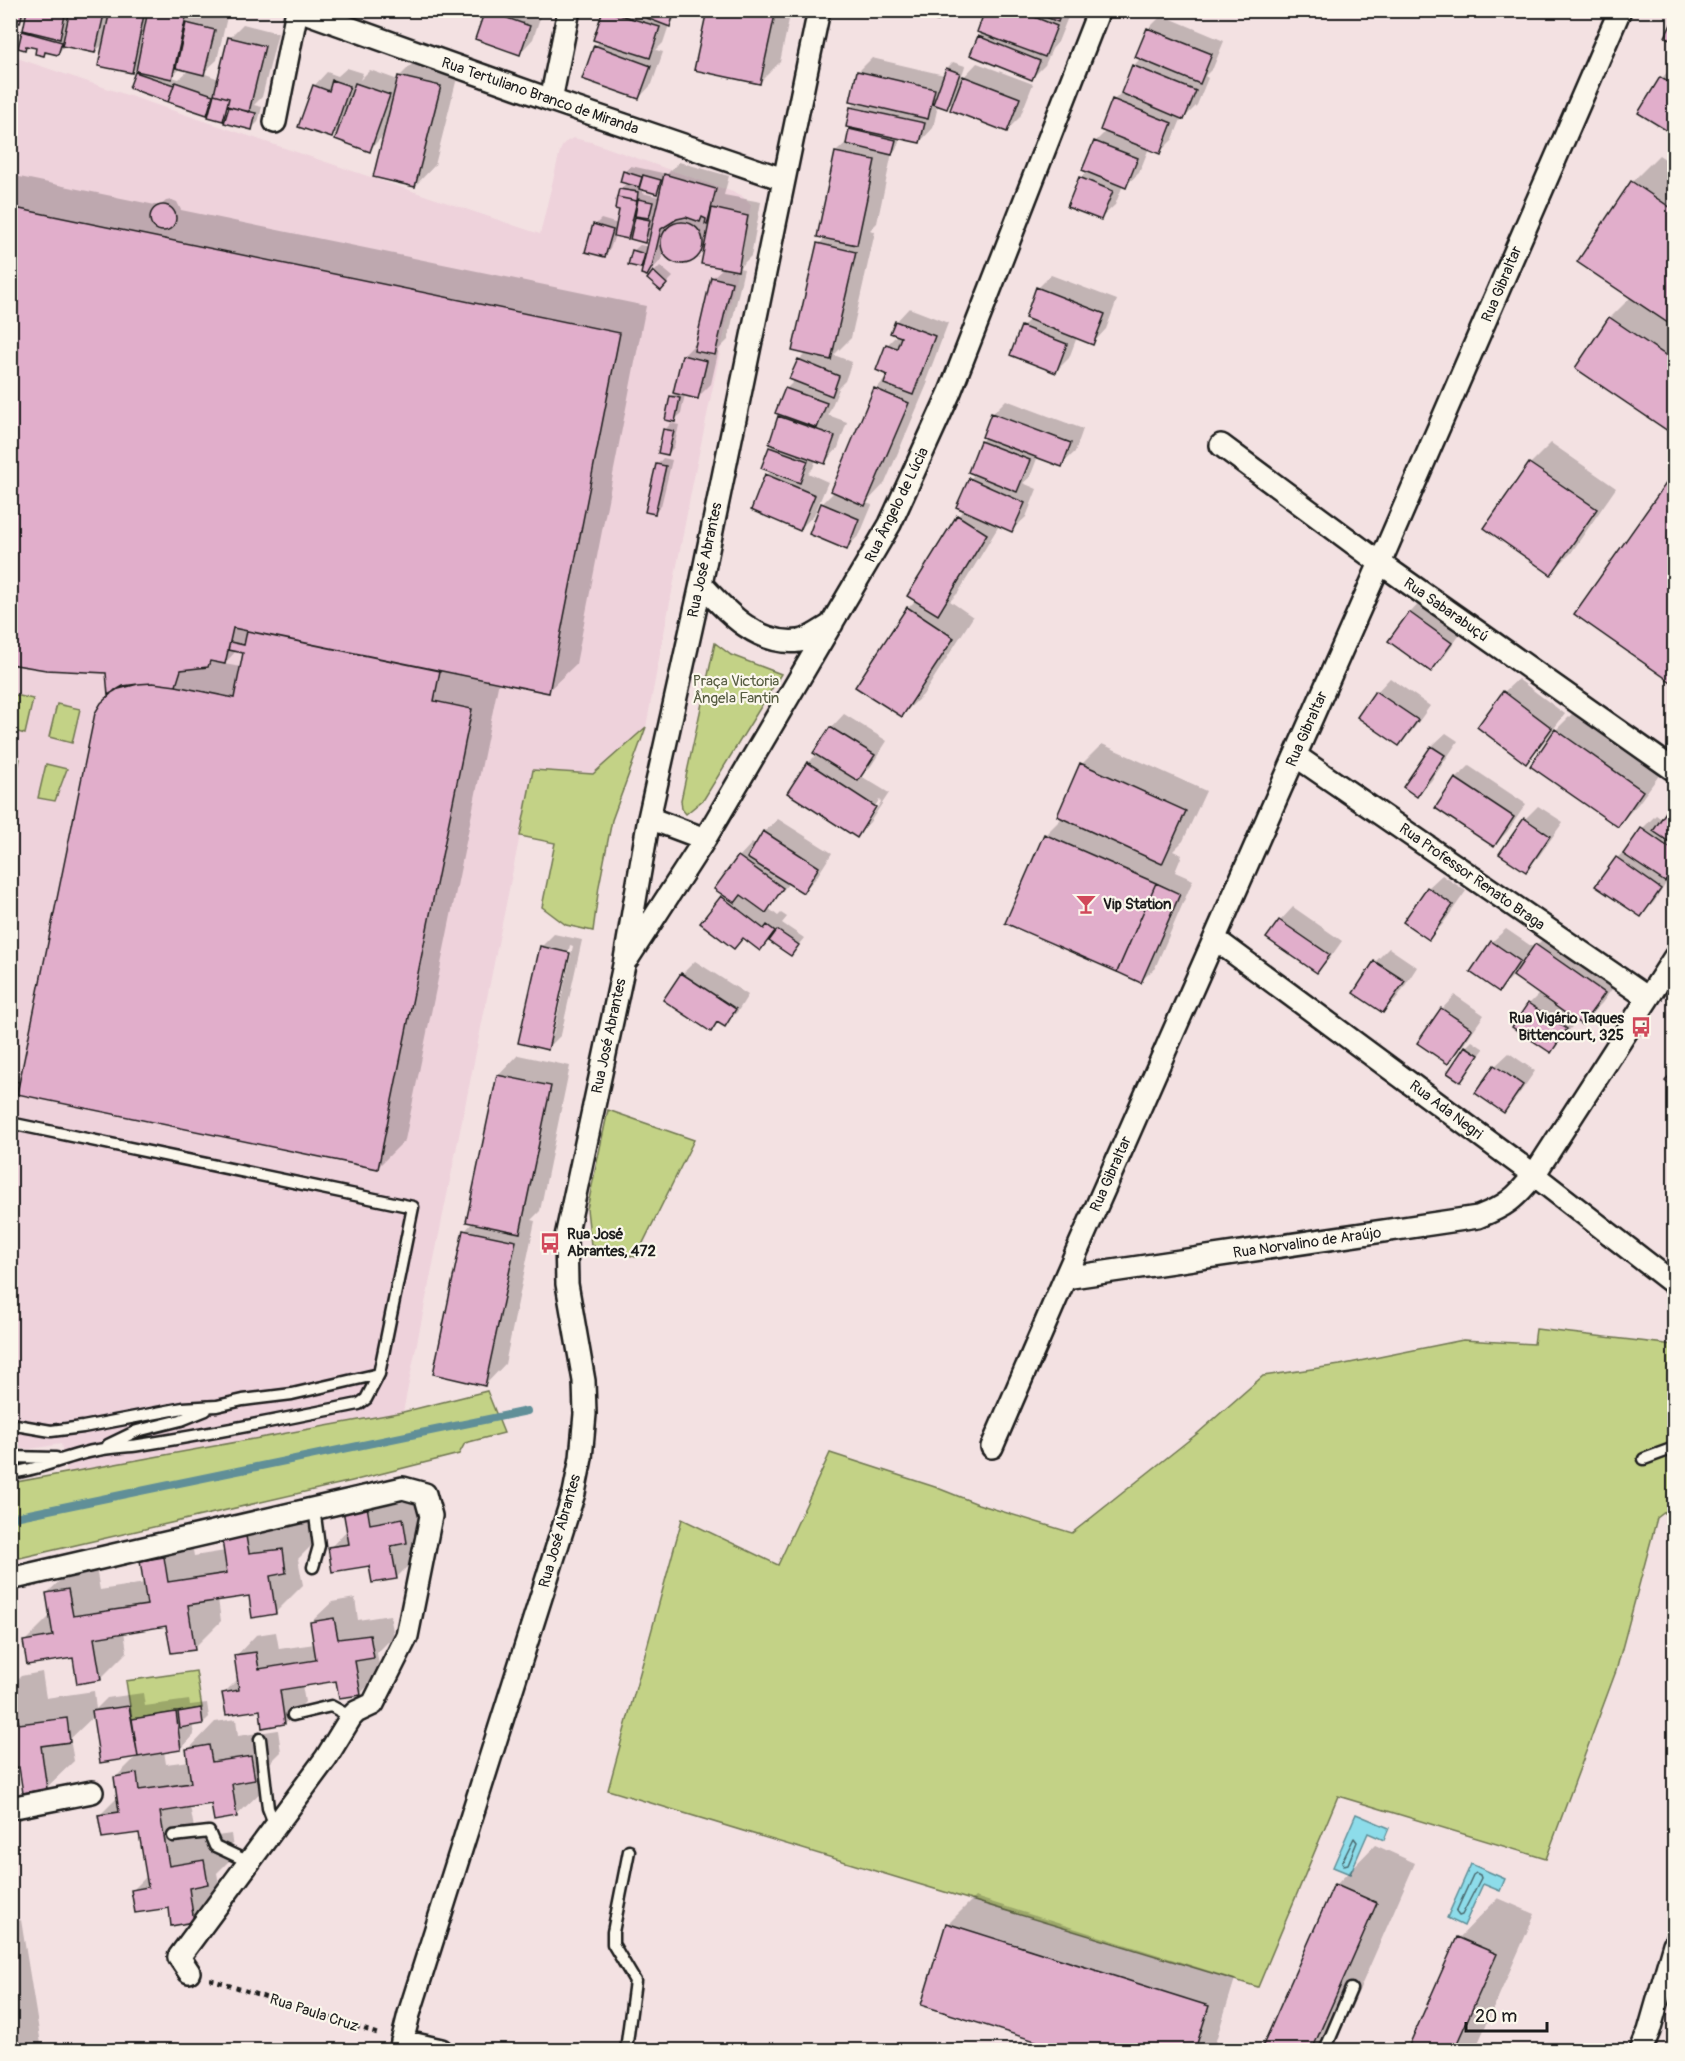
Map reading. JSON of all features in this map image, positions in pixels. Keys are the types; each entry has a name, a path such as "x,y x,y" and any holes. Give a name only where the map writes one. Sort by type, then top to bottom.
{"street":[{"name":"Rua Tertuliano Branco de Miranda","path":"298,10 783,179"},
{"path":"275,122 298,10"},
{"path":"551,100 569,10"},
{"name":"Rua José Abrantes","path":"401,2046 409,2014 574,1493 583,1436 584,1381 567,1284 566,1237 624,965 649,818 701,584 819,10"},
{"name":"Rua Ângelo de Lúcia","path":"624,965 705,839 873,556 920,461 954,381 1099,10"},
{"name":"Rua Gibraltar","path":"992,1448 1620,10"},
{"name":"Rua Sabarabuçú","path":"1221,445 1380,563 1674,770"},
{"path":"701,584 725,609 742,623 761,634 781,640 800,641 832,624"},
{"name":"Rua Professor Renato Braga","path":"1296,756 1648,999"},
{"path":"649,818 705,839"},
{"name":"Rua Ada Negri","path":"1215,939 1534,1175 1674,1284"},
{"name":"Rua Norvalino de Araújo","path":"1065,1278 1478,1218 1502,1207 1520,1194 1534,1175 1674,958"},
{"path":"10,1579 403,1488 425,1494 431,1516 407,1636 373,1704 351,1717 326,1758 179,1957 189,1972"},
{"path":"10,1808 92,1792"},
{"path":"1641,2050 1649,2031 1674,1944"},
{"path":"401,2046 441,2050"}],"lane":[{"path":"10,1123 413,1207 379,1374 366,1399 359,1404 138,1445 98,1450 63,1458 25,1472 10,1473"},
{"path":"98,1450 137,1431 217,1406 243,1400 292,1394 379,1374"},
{"path":"10,1424 51,1431 183,1408 217,1406"},
{"path":"1644,1459 1674,1448"},
{"path":"10,1457 63,1458"},
{"path":"313,1568 319,1546 314,1508"},
{"path":"293,1715 331,1706 351,1717"},
{"path":"260,1739 268,1809 275,1826"},
{"path":"173,1836 209,1832 215,1846 249,1862"},
{"path":"626,2050 635,1981 613,1944 613,1932 629,1851"},
{"path":"1325,2050 1351,1989"}],"path":[{"name":"Rua Paula Cruz","path":"189,1972 401,2046"}],"shaded area":[{"path":"11,56 540,234 560,151 564,143 573,138 591,142 741,195 751,205 693,482 646,727 593,774 533,771 403,1412 67,1473 61,1444 31,1449 11,1448"}],"green space":[{"name":"Praça Victoria Ângela Fantin","path":"715,643 731,655 781,674 704,799 686,814 682,809 681,800"},
{"path":"11,694 33,699 25,734 11,730"},
{"path":"57,704 80,709 72,743 49,737"},
{"path":"646,727 612,820 593,931 566,925 542,907 555,843 520,836 533,770 593,774"},
{"path":"11,758 20,759 12,794 11,794"},
{"path":"46,764 67,769 55,801 38,798"},
{"path":"608,1110 694,1140 636,1257 591,1245 587,1209"},
{"path":"1536,1329 1674,1345 1674,1505 1657,1518 1616,1671 1546,1859 1338,1796 1258,1987 608,1790 682,1519 778,1565 830,1453 935,1487 978,1504 1072,1533 1198,1433 1263,1376 1340,1365 1463,1340 1534,1344"},
{"path":"487,1391 504,1433 465,1443 459,1454 11,1560 11,1483 403,1412"},
{"path":"196,1671 202,1708 132,1719 126,1681"}],"water":[{"path":"1356,1814 1389,1828 1384,1840 1368,1833 1350,1874 1333,1867"},
{"path":"1471,1864 1505,1879 1500,1891 1483,1884 1464,1926 1447,1918"}],"building":[{"path":"10,10 23,10 20,23 10,21"},
{"path":"27,10 66,10 60,39 23,30"},
{"path":"70,10 105,10 95,53 62,46"},
{"path":"110,10 145,10 132,73 98,66"},
{"path":"148,10 158,10 186,17 172,79 136,71"},
{"path":"485,10 530,26 520,55 475,39"},
{"path":"508,10 526,10 524,16"},
{"path":"603,10 660,27 650,58 593,40"},
{"path":"626,10 675,10 670,27"},
{"path":"707,10 776,10 760,84 694,70"},
{"path":"890,10 940,10 938,21"},
{"path":"985,10 1017,10 1057,26 1045,57 977,32"},
{"path":"1029,10 1062,10 1058,22"},
{"path":"1674,18 1674,41 1665,37"},
{"path":"186,23 215,30 204,75 176,68"},
{"path":"1147,28 1212,54 1200,84 1135,57"},
{"path":"22,31 62,42 58,55 45,52 44,56 35,54 36,48 26,46 25,50 18,48"},
{"path":"978,36 1040,61 1032,80 970,55"},
{"path":"228,37 265,46 249,112 227,106 229,98 214,94"},
{"path":"594,45 651,66 639,99 582,79"},
{"path":"1132,65 1196,91 1184,120 1121,93"},
{"path":"946,68 960,73 947,109 933,104"},
{"path":"857,71 935,89 928,119 850,101"},
{"path":"135,72 174,85 168,102 129,88"},
{"path":"398,76 441,86 415,187 373,177"},
{"path":"963,76 1020,98 1007,132 950,110"},
{"path":"1660,77 1674,86 1674,135 1638,113"},
{"path":"332,80 350,86 332,138 298,127 313,85 329,91"},
{"path":"175,82 213,95 207,115 168,102"},
{"path":"355,83 390,95 370,152 335,139"},
{"path":"214,94 229,98 223,121 208,117"},
{"path":"1112,99 1172,123 1160,154 1100,130"},
{"path":"229,107 256,113 252,130 224,123"},
{"path":"850,107 925,123 920,143 846,127"},
{"path":"849,129 896,140 892,155 846,144"},
{"path":"1094,141 1138,158 1126,188 1082,170"},
{"path":"835,152 875,160 857,245 817,237"},
{"path":"623,171 642,177 639,187 620,182"},
{"path":"664,174 716,189 707,225 705,224 706,219 702,217 700,222 686,217 677,219 661,229 652,267 647,276 641,274"},
{"path":"643,175 661,180 657,194 639,189"},
{"path":"1079,177 1113,191 1101,220 1067,207"},
{"path":"1631,181 1674,210 1674,327 1577,262"},
{"path":"619,189 638,192 637,201 617,197"},
{"path":"617,197 637,201 628,239 614,236 619,210 615,209"},
{"path":"638,199 653,202 649,218 635,216"},
{"path":"163,205 172,209 176,218 172,227 163,231 154,227 150,218 154,209"},
{"path":"10,207 620,333 549,693 233,628 225,664 210,661 208,667 181,670 176,686 138,684 123,686 108,695 106,673 46,670 10,664"},
{"path":"712,208 748,216 738,271 701,264"},
{"path":"635,217 650,220 645,243 630,239"},
{"path":"682,222 697,228 703,243 697,258 682,264 667,258 661,243 667,228"},
{"path":"593,224 613,230 605,257 585,252"},
{"path":"817,243 856,252 831,360 792,351"},
{"path":"632,250 645,254 641,268 628,265"},
{"path":"653,271 667,284 661,291 647,279"},
{"path":"711,277 732,282 715,355 694,351"},
{"path":"1036,287 1105,314 1093,345 1025,318"},
{"path":"1609,317 1674,361 1674,435 1575,368"},
{"path":"895,321 935,336 913,395 884,384 887,375 876,370 886,344 897,348 901,337 890,333"},
{"path":"1021,326 1067,344 1056,373 1010,355"},
{"path":"682,355 707,361 698,399 673,393"},
{"path":"798,359 839,376 832,396 789,379"},
{"path":"785,388 827,403 817,428 775,413"},
{"path":"874,388 909,403 865,506 831,491"},
{"path":"670,396 680,398 675,422 665,420"},
{"path":"991,413 1071,443 1062,467 982,437"},
{"path":"778,416 835,436 825,464 769,444"},
{"path":"663,429 674,431 668,455 658,453"},
{"path":"980,441 1030,460 1017,492 968,472"},
{"path":"769,447 808,461 800,483 761,468"},
{"path":"1529,463 1597,509 1551,575 1484,528"},
{"path":"656,464 666,466 655,514 645,512"},
{"path":"1674,472 1674,684 1574,614"},
{"path":"765,474 815,495 800,531 751,510"},
{"path":"969,478 1025,503 1012,532 956,507"},
{"path":"821,503 859,519 847,550 809,534"},
{"path":"957,515 987,534 938,615 907,596"},
{"path":"907,607 954,638 902,717 855,687"},
{"path":"1409,612 1452,643 1431,672 1388,641"},
{"path":"247,631 440,671 434,701 472,709 378,1169 17,1094 95,713 101,703 115,690 138,684 176,686 234,698 243,653 228,650 230,642 244,645"},
{"path":"1375,691 1418,720 1399,746 1357,717"},
{"path":"1503,691 1552,728 1526,764 1477,727"},
{"path":"830,727 875,755 858,781 813,753"},
{"path":"1555,729 1643,791 1618,827 1530,766"},
{"path":"1431,746 1445,755 1417,797 1403,787"},
{"path":"807,762 876,807 857,838 787,793"},
{"path":"1080,763 1186,811 1162,864 1057,816"},
{"path":"1455,778 1514,817 1494,847 1435,808"},
{"path":"1672,803 1674,805 1674,845 1653,831"},
{"path":"1524,818 1550,836 1526,872 1499,854"},
{"path":"1641,828 1674,851 1674,869 1665,882 1623,854"},
{"path":"763,831 819,867 803,893 747,858"},
{"path":"1044,834 1156,883 1117,972 1005,923"},
{"path":"738,856 783,888 766,913 741,895 735,903 714,889"},
{"path":"1616,857 1661,889 1641,917 1595,886"},
{"path":"1156,883 1180,894 1141,983 1117,972"},
{"path":"1427,887 1453,905 1429,940 1403,922"},
{"path":"721,896 764,929 767,925 775,931 760,951 743,938 734,949 700,923"},
{"path":"1279,920 1330,955 1317,973 1266,938"},
{"path":"777,930 799,945 791,956 769,941"},
{"path":"1491,941 1520,961 1499,992 1470,972"},
{"path":"1535,944 1605,993 1582,1025 1513,976"},
{"path":"540,946 570,953 548,1050 518,1043"},
{"path":"1374,961 1405,981 1383,1013 1353,993"},
{"path":"681,973 736,1009 725,1027 717,1022 711,1032 663,1000"},
{"path":"1528,1003 1567,1029 1551,1053 1512,1027"},
{"path":"1441,1008 1472,1029 1448,1064 1417,1043"},
{"path":"1465,1046 1479,1055 1461,1082 1447,1073"},
{"path":"1494,1065 1523,1085 1504,1113 1475,1093"},
{"path":"1674,1069 1674,1088 1665,1081"},
{"path":"497,1075 551,1086 520,1233 466,1222"},
{"path":"10,1080 19,1082 14,1105 10,1104"},
{"path":"463,1230 516,1241 485,1386 433,1374"},
{"path":"367,1506 370,1524 403,1518 407,1543 391,1546 397,1579 372,1583 369,1566 332,1572 328,1547 349,1544 343,1510"},
{"path":"246,1536 249,1553 283,1549 286,1573 270,1576 276,1614 252,1618 249,1596 188,1605 195,1650 171,1653 166,1626 94,1638 101,1680 77,1684 73,1658 27,1665 23,1641 53,1636 46,1593 68,1589 73,1616 147,1605 140,1561 164,1557 168,1582 227,1573 222,1540"},
{"path":"334,1618 338,1639 370,1635 374,1658 355,1661 361,1695 339,1698 336,1681 280,1690 285,1724 262,1728 260,1710 226,1715 222,1693 239,1690 234,1655 256,1652 259,1669 316,1660 310,1622"},
{"path":"10,1699 15,1699 19,1724 67,1718 70,1742 41,1746 47,1789 23,1793 19,1767 10,1768"},
{"path":"129,1706 138,1757 100,1763 92,1711"},
{"path":"201,1708 203,1724 180,1728 178,1712"},
{"path":"176,1712 181,1750 138,1757 132,1719"},
{"path":"209,1745 212,1762 251,1756 255,1780 232,1784 237,1817 214,1821 211,1804 160,1812 169,1866 204,1860 208,1884 189,1888 194,1922 171,1926 169,1908 135,1913 131,1890 148,1887 139,1833 102,1838 98,1815 119,1812 114,1777 137,1773 139,1790 191,1783 186,1749"},
{"path":"1334,1884 1377,1903 1312,2050 1261,2050"},
{"path":"946,1923 1209,2006 1195,2050 1064,2050 921,2005"},
{"path":"1457,1937 1497,1954 1454,2050 1407,2050"}],"waterway":[{"path":"10,1518 527,1411"}],"place":[{"name":"Vip Station","path":"1086,904"},
{"name":"Rua Vigário Taques Bittencourt, 325","path":"1641,1027"},
{"name":"Rua José Abrantes, 472","path":"550,1243"}]}
